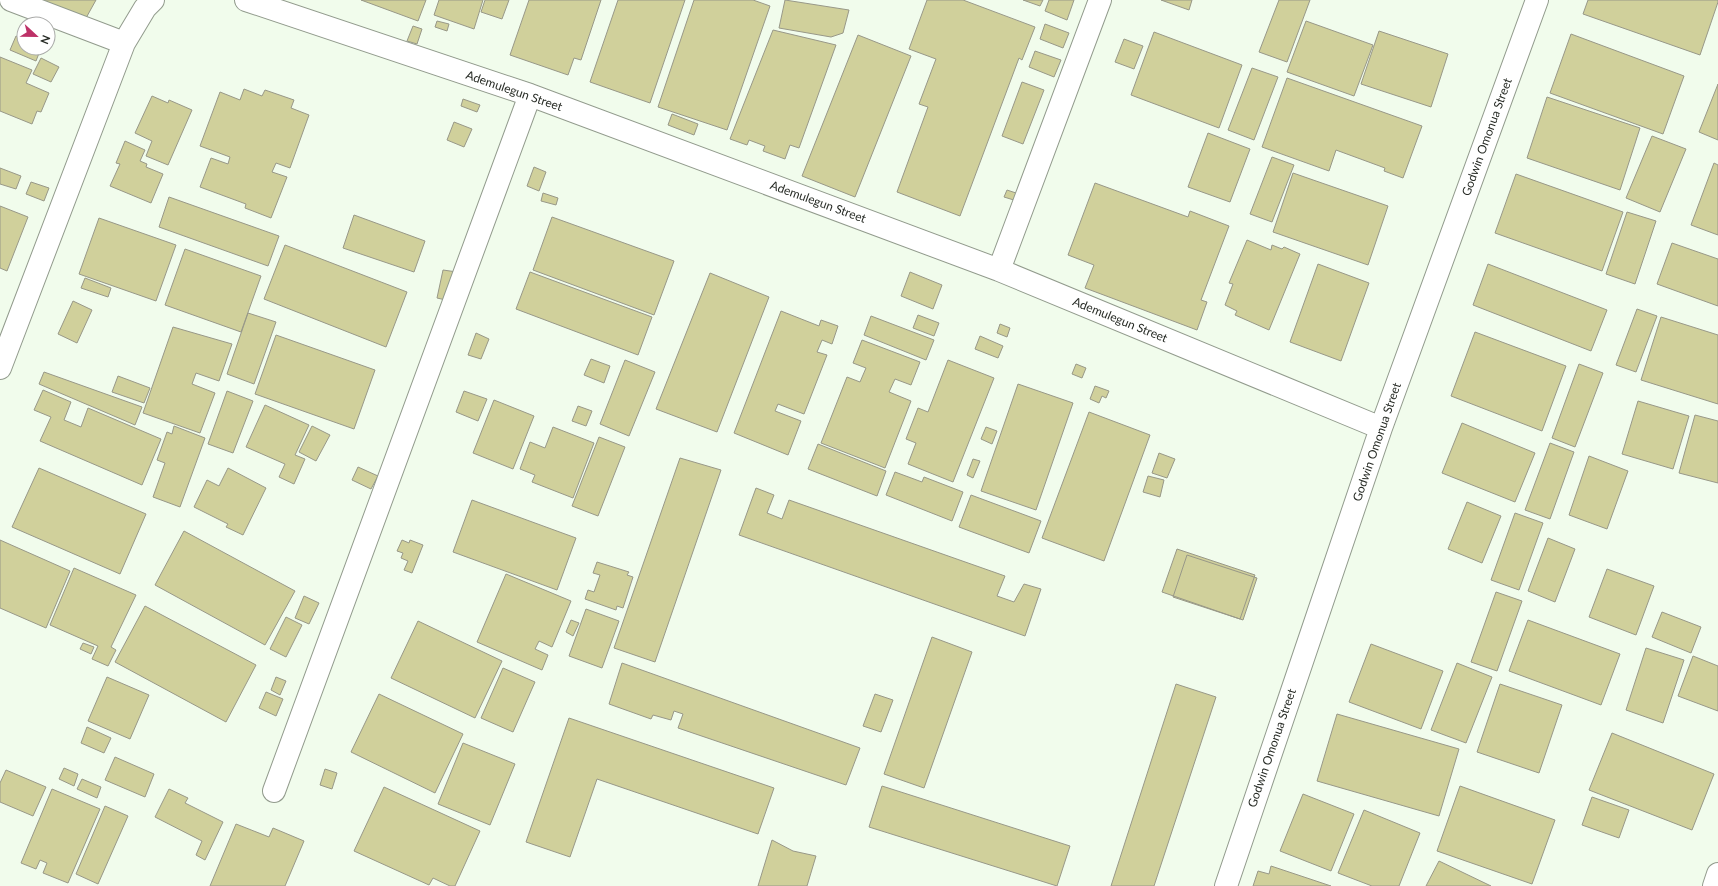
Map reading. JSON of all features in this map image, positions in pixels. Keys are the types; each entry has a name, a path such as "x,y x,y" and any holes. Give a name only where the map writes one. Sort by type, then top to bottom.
{"street":[{"path":"11,0 124,42"},
{"path":"0,368 124,42 145,8 153,0"},
{"name":"Ademulegun Street","path":"246,0 530,95 999,270 1381,428"},
{"path":"999,270 1100,0"},
{"name":"Godwin Omonua Street","path":"1226,886 1381,428 1537,0"},
{"path":"274,791 530,95"},
{"path":"1714,886 1718,874"}],"building":[{"path":"36,0 96,0 86,18"},
{"path":"361,0 426,0 418,21"},
{"path":"439,0 483,0 474,29 434,15"},
{"path":"485,0 509,0 502,19 481,12"},
{"path":"529,0 601,0 581,60 574,58 568,75 510,55"},
{"path":"618,0 685,0 650,103 590,82"},
{"path":"694,0 753,0 770,6 727,130 658,107"},
{"path":"785,0 849,10 843,33 831,37 779,28"},
{"path":"927,0 963,0 1035,27 1022,60 1019,58 960,216 897,192 928,107 919,104 936,59 909,49"},
{"path":"1023,0 1043,0 1040,6"},
{"path":"1049,0 1074,0 1067,20 1045,11"},
{"path":"1161,0 1192,0 1189,10"},
{"path":"1279,0 1310,0 1287,62 1259,52"},
{"path":"1588,0 1718,0 1718,2 1700,55 1583,14"},
{"path":"437,21 449,24 447,31 435,27"},
{"path":"1306,21 1373,45 1354,96 1287,72"},
{"path":"1045,24 1069,33 1063,48 1040,39"},
{"path":"413,26 422,29 417,44 407,41"},
{"path":"773,30 836,45 799,148 790,145 785,159 763,151 765,146 749,140 747,145 730,139"},
{"path":"1379,31 1448,54 1431,107 1361,84"},
{"path":"1154,32 1242,65 1219,128 1131,95"},
{"path":"1571,34 1684,76 1663,134 1550,93"},
{"path":"858,35 911,56 855,197 802,176"},
{"path":"16,36 16,53 10,50"},
{"path":"1124,39 1143,46 1134,69 1115,62"},
{"path":"1035,51 1061,60 1054,77 1029,67"},
{"path":"24,56 38,56 36,61"},
{"path":"0,57 32,70 26,83 49,93 41,112 37,111 32,124 0,111"},
{"path":"41,58 59,67 51,82 33,74"},
{"path":"1252,68 1278,77 1254,140 1228,130"},
{"path":"1287,78 1422,126 1403,178 1384,171 1385,168 1336,150 1329,171 1262,147"},
{"path":"1022,82 1044,90 1023,144 1002,136"},
{"path":"1718,84 1718,140 1699,132"},
{"path":"244,89 262,96 265,90 294,100 291,108 309,115 290,168 276,163 272,172 287,177 271,218 245,208 246,204 200,187 211,158 228,164 230,157 200,146 220,92 240,100"},
{"path":"152,96 168,103 169,100 192,110 168,165 146,156 152,141 135,133"},
{"path":"1547,97 1640,128 1620,190 1527,158"},
{"path":"463,99 480,105 477,112 461,106"},
{"path":"672,114 698,124 694,135 668,125"},
{"path":"454,122 472,129 464,147 447,140"},
{"path":"1208,133 1250,149 1230,202 1188,187"},
{"path":"1652,136 1686,149 1660,212 1626,198"},
{"path":"125,141 145,150 140,161 147,164 146,167 163,174 151,203 110,186 120,164 116,163"},
{"path":"1272,157 1294,165 1272,222 1250,214"},
{"path":"1714,163 1718,165 1718,235 1691,225"},
{"path":"534,167 546,172 539,191 527,186"},
{"path":"0,168 21,176 16,189 0,184"},
{"path":"1293,173 1388,206 1368,265 1273,232"},
{"path":"1516,174 1623,212 1602,271 1495,233"},
{"path":"31,182 49,188 44,201 26,194"},
{"path":"1095,183 1188,217 1190,211 1229,226 1201,300 1207,302 1197,330 1085,288 1094,265 1068,255"},
{"path":"1007,190 1019,194 1017,201 1004,197"},
{"path":"543,193 558,198 556,205 541,201"},
{"path":"169,197 279,236 268,266 159,227"},
{"path":"0,206 28,217 7,271 0,268"},
{"path":"1627,212 1656,221 1635,284 1606,274"},
{"path":"354,215 425,241 414,272 343,248"},
{"path":"552,217 674,261 654,315 533,270"},
{"path":"99,218 176,245 156,301 79,274"},
{"path":"1247,240 1271,250 1272,245 1282,249 1284,247 1300,254 1269,330 1235,315 1237,311 1225,305 1233,284 1229,283"},
{"path":"1672,243 1718,259 1718,306 1657,284"},
{"path":"285,245 407,292 386,347 264,299"},
{"path":"185,249 261,276 241,332 165,305"},
{"path":"1318,264 1369,283 1341,361 1290,342"},
{"path":"1488,264 1607,310 1591,351 1473,305"},
{"path":"443,270 457,272 450,301 437,298"},
{"path":"530,272 652,317 638,355 516,309"},
{"path":"910,272 942,285 933,309 901,296"},
{"path":"710,273 769,297 717,432 656,409"},
{"path":"85,278 111,288 108,297 81,288"},
{"path":"73,301 92,310 77,343 58,334"},
{"path":"1637,309 1657,316 1636,372 1616,365"},
{"path":"781,311 819,326 821,320 838,326 832,344 822,340 817,352 827,355 804,414 778,404 775,411 801,421 788,455 734,433"},
{"path":"248,313 276,322 254,384 227,374"},
{"path":"918,315 939,323 934,336 913,328"},
{"path":"871,316 934,340 926,360 864,335"},
{"path":"1661,317 1718,335 1718,404 1641,380"},
{"path":"1000,324 1010,328 1007,337 997,333"},
{"path":"173,327 232,344 219,381 196,373 192,384 215,393 200,433 143,413"},
{"path":"1475,332 1566,366 1542,431 1451,396"},
{"path":"476,333 489,339 481,359 468,355"},
{"path":"276,335 375,370 354,429 255,394"},
{"path":"980,336 1003,346 998,358 975,349"},
{"path":"862,340 920,362 911,385 895,379 889,392 911,401 885,468 821,443 847,377 860,382 866,368 853,363"},
{"path":"591,359 610,366 604,383 584,375"},
{"path":"625,360 655,372 629,436 600,424"},
{"path":"948,360 994,378 953,482 908,464 916,443 906,439 918,408 928,412"},
{"path":"1076,364 1086,368 1082,378 1072,374"},
{"path":"1579,364 1603,373 1575,447 1552,438"},
{"path":"44,372 142,407 135,425 39,384"},
{"path":"118,376 150,388 144,403 112,392"},
{"path":"1018,384 1073,403 1036,510 981,491"},
{"path":"1095,386 1109,391 1106,398 1102,396 1099,403 1090,399"},
{"path":"43,390 71,402 64,420 81,427 88,408 161,439 142,485 40,441 51,417 34,410"},
{"path":"227,391 253,401 233,453 208,444"},
{"path":"464,391 487,399 478,421 456,412"},
{"path":"494,400 534,416 513,469 473,453"},
{"path":"1638,401 1689,416 1673,469 1622,454"},
{"path":"265,405 309,425 295,455 305,459 294,484 279,477 285,464 246,447"},
{"path":"578,406 592,411 586,426 572,421"},
{"path":"1089,412 1150,435 1104,561 1042,538"},
{"path":"1695,415 1718,421 1718,483 1679,473"},
{"path":"1462,423 1535,453 1515,502 1442,473"},
{"path":"174,426 205,438 180,507 153,497 165,463 157,460 167,432 172,434"},
{"path":"312,426 330,435 316,461 299,452"},
{"path":"553,427 594,443 573,498 532,482 535,475 520,469 530,442 545,448"},
{"path":"986,427 997,431 992,444 981,439"},
{"path":"599,437 625,447 598,516 572,506"},
{"path":"1550,443 1574,452 1550,519 1525,510"},
{"path":"818,444 886,471 877,496 808,469"},
{"path":"1159,453 1175,459 1167,478 1152,473"},
{"path":"1589,456 1628,471 1607,529 1569,515"},
{"path":"680,458 721,470 655,662 614,648"},
{"path":"973,459 980,461 973,478 967,475"},
{"path":"358,467 378,476 371,489 352,480"},
{"path":"39,468 146,514 120,574 12,527"},
{"path":"228,468 266,488 243,535 226,527 228,524 194,507 207,480 219,486"},
{"path":"895,472 922,482 924,477 963,492 952,521 886,495"},
{"path":"1148,476 1164,480 1160,497 1143,492"},
{"path":"756,488 774,495 767,513 782,519 789,500 1005,576 997,596 1014,602 1024,584 1041,589 1025,636 739,535"},
{"path":"971,495 1041,521 1029,553 959,527"},
{"path":"472,500 576,538 557,590 453,552"},
{"path":"1467,502 1501,516 1482,563 1448,549"},
{"path":"1515,513 1543,523 1519,590 1491,580"},
{"path":"184,531 295,591 265,645 155,585"},
{"path":"1548,538 1575,549 1555,602 1528,591"},
{"path":"0,540 70,571 46,628 0,608"},
{"path":"402,540 409,543 410,540 423,545 412,573 404,570 408,561 401,558 403,553 397,551"},
{"path":"1177,549 1255,575 1240,619 1162,592"},
{"path":"1187,555 1257,578 1243,620 1173,597"},
{"path":"597,562 629,572 627,575 633,577 623,608 617,606 616,610 585,599 588,590 594,592 600,575 593,573"},
{"path":"74,568 136,595 111,647 116,650 108,666 92,659 98,646 50,625"},
{"path":"1607,569 1654,586 1636,635 1589,617"},
{"path":"506,574 571,601 552,647 539,641 535,649 548,655 542,670 477,642"},
{"path":"1496,592 1522,601 1497,671 1471,662"},
{"path":"304,596 319,603 309,624 295,618"},
{"path":"145,606 256,665 226,722 115,662"},
{"path":"586,609 619,621 602,668 569,656"},
{"path":"1662,612 1701,627 1691,653 1652,637"},
{"path":"286,617 302,625 286,657 270,649"},
{"path":"571,620 579,623 573,636 566,632"},
{"path":"1528,620 1620,654 1601,705 1509,671"},
{"path":"418,621 502,661 475,718 391,678"},
{"path":"932,637 972,652 924,788 884,774"},
{"path":"83,643 94,647 91,654 80,649"},
{"path":"1371,644 1443,671 1421,729 1349,702"},
{"path":"1646,648 1684,660 1663,723 1626,710"},
{"path":"1693,656 1718,666 1718,711 1678,696"},
{"path":"622,663 860,748 846,785 678,728 683,714 674,711 671,720 653,715 651,719 609,704"},
{"path":"1457,663 1492,677 1466,743 1431,730"},
{"path":"503,668 535,682 513,732 481,718"},
{"path":"107,677 149,695 130,739 88,721"},
{"path":"276,677 286,681 280,695 271,690"},
{"path":"1176,684 1216,697 1154,886 1111,886"},
{"path":"1500,684 1562,705 1539,773 1477,752"},
{"path":"266,692 283,699 276,716 259,708"},
{"path":"379,694 463,734 435,793 351,752"},
{"path":"875,694 893,700 881,732 863,726"},
{"path":"1337,714 1459,749 1439,816 1317,781"},
{"path":"569,718 774,788 758,834 597,779 570,857 526,842"},
{"path":"87,727 111,738 104,753 81,743"},
{"path":"1612,733 1714,774 1692,830 1589,790"},
{"path":"463,743 515,764 490,825 438,804"},
{"path":"115,757 154,774 145,797 105,780"},
{"path":"64,768 78,774 74,786 59,779"},
{"path":"325,769 337,773 332,789 320,785"},
{"path":"6,770 46,787 33,816 0,802 0,783"},
{"path":"82,779 101,787 97,798 77,789"},
{"path":"882,786 1070,846 1057,886 869,827"},
{"path":"1460,786 1555,820 1532,884 1437,851"},
{"path":"384,787 480,831 455,886 450,886 433,878 429,885 354,851"},
{"path":"52,789 100,809 68,883 43,873 47,863 40,860 36,869 21,863"},
{"path":"169,789 188,798 185,803 223,822 205,860 196,855 202,841 155,817"},
{"path":"1303,794 1354,814 1331,871 1280,851"},
{"path":"1592,797 1629,810 1619,838 1582,825"},
{"path":"105,806 128,816 98,884 76,874"},
{"path":"1364,810 1420,833 1399,886 1372,886 1338,873"},
{"path":"236,824 269,837 273,828 304,841 285,886 210,886"},
{"path":"772,840 793,851 816,856 807,886 758,886"},
{"path":"1439,861 1491,886 1426,886"},
{"path":"1271,866 1331,886 1253,886 1258,871 1269,874"}]}
